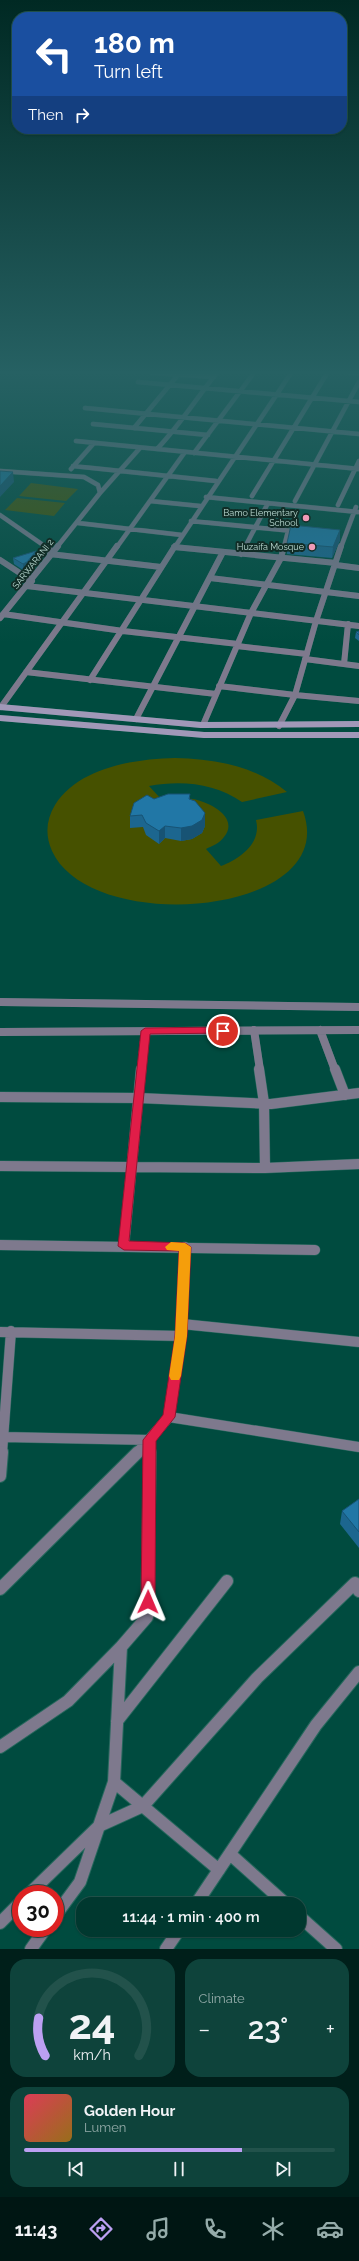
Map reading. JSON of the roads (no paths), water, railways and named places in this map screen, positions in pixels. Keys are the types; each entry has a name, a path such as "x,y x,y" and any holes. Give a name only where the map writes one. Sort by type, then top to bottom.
{"main road":[{"path":"0,707 203,725 279,726 359,724"},
{"path":"102,726 107,717"},
{"path":"0,718 204,735 359,735"}],"street":[{"path":"68,476 78,461"},
{"name":"SARWARANI 2","path":"2,613 32,581 51,552 78,523 100,493 129,461"},
{"path":"0,707 63,623 179,461"},
{"path":"90,680 123,632 161,567 230,461"},
{"path":"252,496 274,461 357,469"},
{"path":"295,501 316,461"},
{"path":"338,505 357,469 359,461"},
{"path":"73,466 216,481"},
{"path":"0,471 89,479 98,485 100,493"},
{"path":"208,494 252,496 338,505 357,510"},
{"path":"208,494 268,503 357,510"},
{"path":"150,501 200,506"},
{"path":"241,554 268,503"},
{"path":"279,726 295,695 316,621 344,537 357,510"},
{"path":"0,515 51,552 108,561 161,567"},
{"path":"191,521 296,532"},
{"path":"78,523 182,535"},
{"path":"203,725 251,613 281,558 288,531"},
{"path":"336,536 344,537"},
{"path":"174,547 336,564 359,568"},
{"path":"136,719 180,638 223,552"},
{"path":"0,560 32,581"},
{"path":"210,578 359,596"},
{"path":"27,586 359,626"},
{"path":"2,613 123,632 238,645 359,666"},
{"path":"344,664 348,624"},
{"path":"26,672 216,694"},
{"path":"219,686 359,701"},
{"path":"0,1002 359,1008"},
{"path":"254,1030 264,1103 265,1168"},
{"path":"320,1030 345,1095"},
{"path":"0,1032 359,1030"},
{"path":"124,1246 145,1031"},
{"path":"0,1097 138,1098 264,1103 319,1100 359,1093"},
{"path":"0,1166 265,1168 359,1164"},
{"path":"0,1245 315,1250"},
{"path":"0,1589 150,1440 169,1417 181,1336 185,1247"},
{"path":"182,1324 359,1342"},
{"path":"0,1332 11,1331 181,1336"},
{"path":"0,1476 11,1331"},
{"path":"169,1417 359,1447"},
{"path":"3,1437 150,1440"},
{"path":"0,1747 68,1701 122,1647 148,1617 150,1440"},
{"path":"117,1721 227,1581"},
{"path":"38,1885 99,1826 143,1806 257,1678 355,1583 359,1591"},
{"path":"64,1904 80,1882 114,1782 122,1647"},
{"path":"201,1897 316,1725 359,1672"},
{"path":"114,1782 219,1870"},
{"path":"230,1854 278,1897"},
{"path":"0,1922 12,1911"},
{"path":"306,1922 336,1949"},
{"path":"31,1949 40,1937"},
{"path":"166,1949 174,1937"}],"place":[{"name":"Bamo Elementary School","path":"306,518"},
{"name":"Huzaifa Mosque","path":"312,547"}]}
